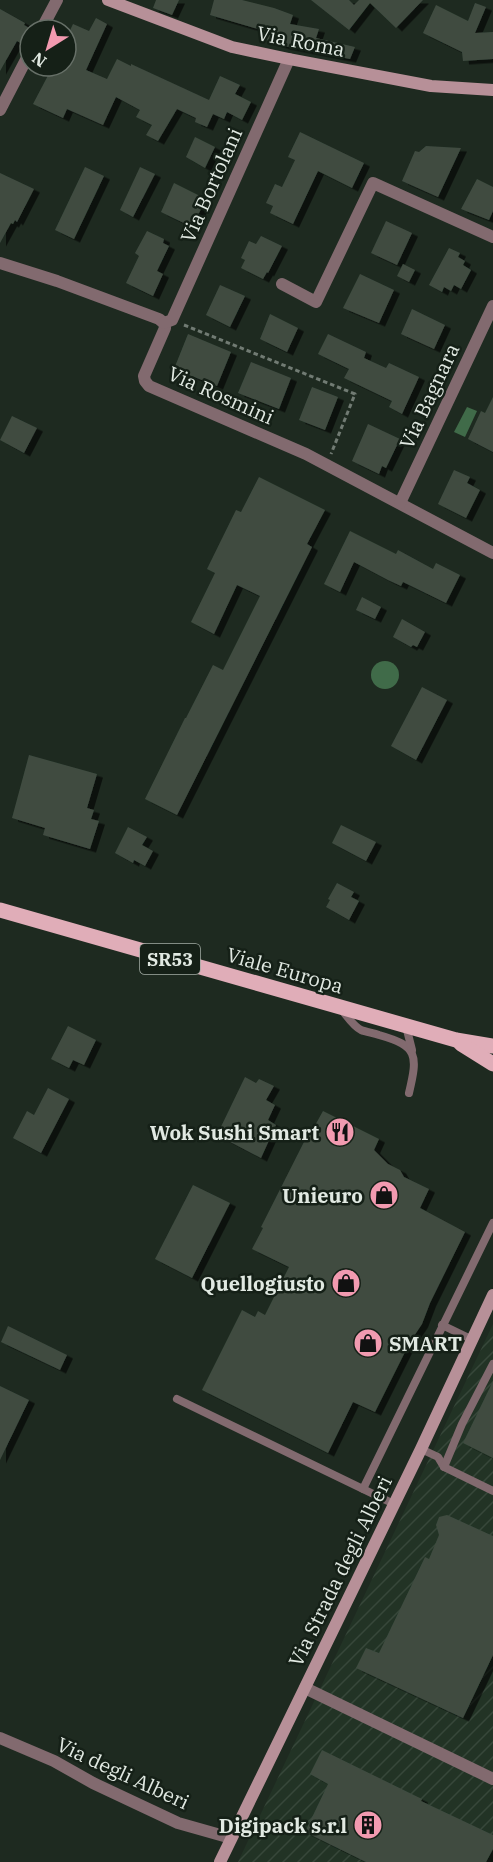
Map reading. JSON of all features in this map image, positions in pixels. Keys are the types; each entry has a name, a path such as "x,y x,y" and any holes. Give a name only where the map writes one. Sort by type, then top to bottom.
{"main road":[{"name":"Via Roma","path":"108,0 232,47 431,86 493,90"},
{"name":"Viale Europa","path":"0,910 340,1008 456,1040 493,1046"},
{"name":"Viale Europa","path":"456,1040 493,1064"},
{"name":"Via Strada degli Alberi","path":"220,1862 421,1449 493,1295"}],"street":[{"path":"47,18 57,0"},
{"name":"Via Bortolani","path":"168,322 289,59"},
{"path":"0,110 18,75"},
{"path":"282,284 316,302 373,183 493,237"},
{"path":"0,263 168,322"},
{"name":"Via Bagnara","path":"400,503 493,306"},
{"name":"Via Rosmini","path":"168,322 144,376 149,386 306,454 493,553"},
{"path":"304,1688 493,1779"},
{"name":"Via degli Alberi","path":"0,1738 54,1761 93,1784 178,1823 231,1838"}],"lane":[{"path":"340,1008 359,1029 403,1043 409,1048 414,1060 409,1093 417,1084 417,1071 406,1026"},
{"path":"363,1489 493,1223"},
{"path":"442,1325 473,1340"},
{"path":"444,1467 462,1424 493,1364"},
{"path":"177,1399 394,1504"},
{"path":"421,1449 438,1457 444,1467 493,1491"}],"path":[{"path":"168,322 355,394 327,465"}],"shaded area":[{"path":"467,407 477,411 465,437 454,432"},
{"path":"385,661 395,665 399,675 395,685 385,689 375,685 371,675 375,665"},
{"path":"493,1324 493,1862 238,1862"}],"building":[{"path":"156,0 179,0 172,15 153,8"},
{"path":"214,0 242,0 274,8 293,15 290,24 319,29 316,38 355,47 350,59 284,46 263,39 265,31 210,15"},
{"path":"311,0 349,0 354,5 359,0 423,0 396,28 370,3 349,30"},
{"path":"475,3 486,7 475,33 493,32 493,59 463,61 462,52 423,33 436,5 468,21"},
{"path":"0,9 18,19 18,42 0,71"},
{"path":"96,18 107,24 86,70 107,79 117,59 209,100 220,76 240,85 235,94 251,102 242,120 227,112 224,119 213,114 207,127 195,122 196,118 177,109 158,141 146,135 152,125 136,117 140,110 116,97 103,125 67,109 63,118 33,104 47,78 78,78 78,26 89,31"},
{"path":"300,132 364,163 352,188 318,171 293,224 270,213 273,206 266,203 275,184 282,187 295,160 288,157"},
{"path":"195,137 215,147 205,168 186,157"},
{"path":"426,146 461,148 438,197 402,181 415,151 419,152"},
{"path":"85,167 104,176 74,239 55,230"},
{"path":"140,167 155,174 133,217 120,210"},
{"path":"0,173 34,189 17,222 15,220 13,224 11,223 0,243"},
{"path":"477,179 493,187 493,211 489,220 461,209"},
{"path":"174,183 206,199 192,227 161,212"},
{"path":"386,221 412,233 397,265 371,253"},
{"path":"147,231 164,239 163,243 169,246 157,271 163,274 153,296 126,283 139,256 135,253"},
{"path":"261,236 282,246 263,279 241,268 245,260 241,258 249,241 256,244"},
{"path":"449,248 460,253 458,257 465,261 463,265 471,270 461,289 454,285 451,291 444,287 442,292 429,285"},
{"path":"403,264 415,270 409,282 397,276"},
{"path":"360,274 394,290 379,323 343,308"},
{"path":"220,285 245,296 230,327 206,315"},
{"path":"412,309 445,325 434,349 401,334"},
{"path":"270,314 298,328 287,352 260,339"},
{"path":"188,334 231,352 217,386 174,369"},
{"path":"328,334 366,352 364,358 386,368 389,363 419,377 402,414 389,407 392,401 344,378 349,369 318,354"},
{"path":"251,362 291,378 279,409 238,393"},
{"path":"312,387 338,397 325,430 299,420"},
{"path":"493,397 493,452 468,439 481,411 485,413"},
{"path":"12,416 37,428 24,453 0,440"},
{"path":"368,424 400,439 386,468 382,466 379,474 352,461"},
{"path":"454,470 470,477 467,483 480,490 466,518 438,504"},
{"path":"259,477 325,510 307,544 312,547 177,815 145,799 213,665 223,670 260,596 237,585 214,634 191,622 215,573 207,569 236,510 241,512"},
{"path":"350,531 396,554 398,550 433,569 436,563 460,575 446,603 403,582 401,586 354,562 340,592 324,584"},
{"path":"362,597 381,607 375,619 356,610"},
{"path":"402,619 425,632 417,647 413,645 411,647 393,637"},
{"path":"422,687 447,700 416,760 391,746"},
{"path":"29,755 97,774 87,808 94,810 91,819 99,821 90,849 43,835 45,828 12,818"},
{"path":"341,825 376,842 366,861 332,843"},
{"path":"128,827 147,837 142,845 153,851 145,866 134,860 133,863 115,853"},
{"path":"337,883 354,892 351,897 359,901 349,920 326,907"},
{"path":"68,1026 96,1040 84,1065 73,1060 69,1068 51,1059"},
{"path":"245,1077 256,1083 259,1079 274,1086 266,1100 275,1105 268,1120 276,1125 261,1158 217,1135"},
{"path":"48,1088 69,1099 41,1153 13,1138 27,1111 34,1115"},
{"path":"323,1111 379,1139 374,1150 388,1164 400,1170 404,1177 429,1189 420,1208 465,1232 422,1324 410,1342 375,1412 353,1402 328,1453 202,1390 242,1310 255,1317 258,1311 265,1315 289,1267 252,1249 306,1138"},
{"path":"193,1185 230,1203 192,1278 155,1259"},
{"path":"8,1326 67,1355 60,1370 1,1342"},
{"path":"493,1381 493,1458 463,1443"},
{"path":"0,1386 29,1400 0,1460"},
{"path":"447,1515 493,1536 493,1655 463,1718 356,1668 366,1648 379,1653 425,1557 429,1559 439,1535 436,1525 439,1517"},
{"name":"Digipack s.r.l","path":"322,1750 493,1835 493,1849 486,1862 366,1862 305,1832 328,1784 310,1774"}],"place":[{"name":"Wok Sushi Smart","path":"340,1132"},
{"name":"Unieuro","path":"384,1195"},
{"name":"Quellogiusto","path":"346,1283"},
{"name":"SMART","path":"368,1343"},
{"name":"Digipack s.r.l","path":"368,1825"}]}
